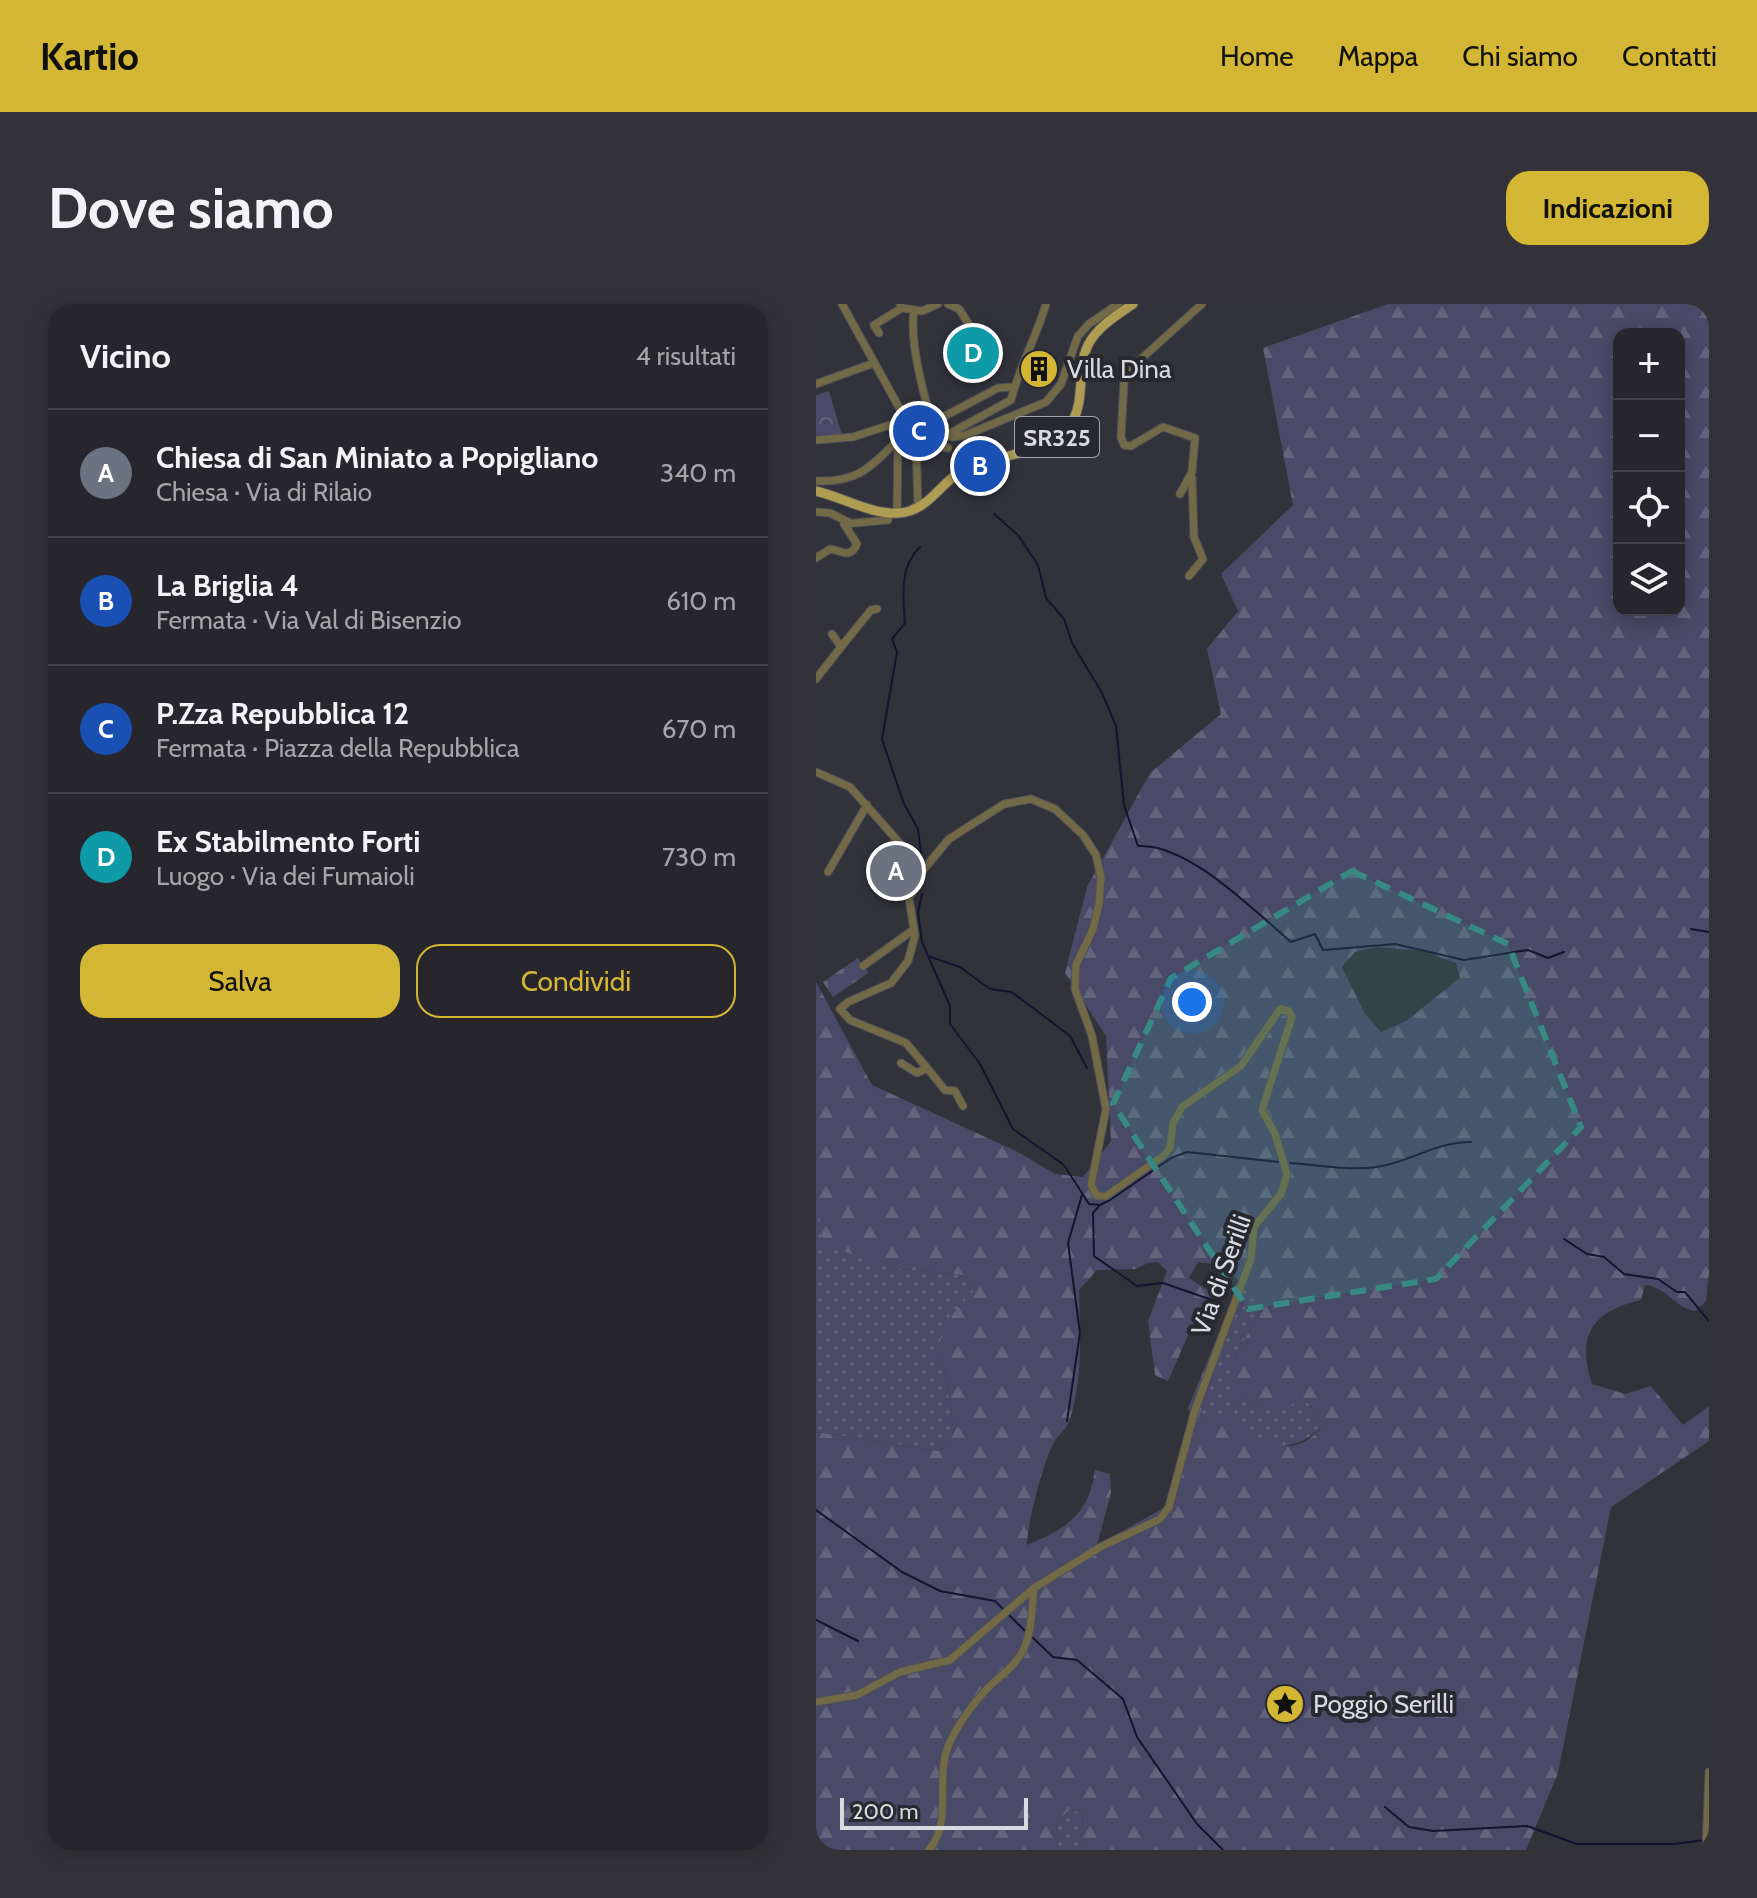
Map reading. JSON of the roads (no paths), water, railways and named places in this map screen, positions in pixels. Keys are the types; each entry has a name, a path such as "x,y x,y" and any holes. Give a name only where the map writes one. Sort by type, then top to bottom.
{"main road":[{"name":"SR325","path":"816,491 892,513 916,510 955,475 970,467 1046,443 1062,434 1078,409 1087,346 1108,322 1133,304"}],"street":[{"path":"842,304 904,419 916,510"},
{"path":"879,333 874,325 907,308 929,308 938,304"},
{"path":"948,304 959,309 970,326"},
{"path":"947,435 1011,400 1013,387 1046,304"},
{"path":"816,481 840,482 863,474 908,437 947,435 1014,417 1052,398 1061,384 1078,336 1118,304"},
{"path":"1189,576 1203,559 1194,537 1192,472 1195,438 1163,427 1127,447 1121,437 1124,381 1130,369 1202,304"},
{"path":"907,308 932,422 947,435"},
{"path":"929,308 938,316"},
{"path":"816,384 874,363"},
{"path":"945,416 998,388 1013,387"},
{"path":"816,440 853,437 904,419"},
{"path":"908,437 948,448"},
{"path":"816,512 830,513 848,522 888,520 908,437"},
{"path":"959,453 970,467"},
{"path":"1180,494 1192,472"},
{"path":"816,558 830,549 846,555 854,550 856,541 843,526 848,522"},
{"path":"816,679 871,610 877,609"},
{"path":"832,634 841,647"},
{"path":"816,772 850,787 904,848 919,875 917,886 909,898 914,949 896,979 840,1009 850,1020 906,1043 945,1090 955,1091 963,1106"},
{"name":"Via di Serilli","path":"919,875 949,839 1004,804 1031,799 1055,809 1083,835 1096,855 1101,877 1099,904 1093,929 1076,965 1075,989 1092,1036 1106,1109 1091,1185 1097,1196 1106,1196 1163,1156 1170,1148 1173,1123 1182,1107 1241,1066 1276,1012 1285,1008 1292,1017 1262,1110 1275,1134 1287,1174 1281,1194 1254,1227 1245,1280 1195,1410 1169,1507 1160,1519 1102,1546 1034,1588"},
{"path":"828,872 867,805"},
{"path":"863,966 913,930"},
{"path":"901,1063 917,1073 927,1068"},
{"path":"816,1702 857,1695 900,1672 950,1660 1034,1588"},
{"path":"929,1850 939,1837 942,1825 941,1778 949,1743 989,1687 1014,1665 1028,1634 1034,1588"},
{"path":"1706,1850 1709,1772"}],"waterway":[{"path":"994,514 1018,535 1038,565 1046,598 1064,619 1072,643 1102,693 1116,726 1124,805 1138,846 1178,855 1219,881 1291,942 1315,934 1323,950 1395,944 1464,960 1528,950 1548,958 1564,952"},
{"path":"920,547 905,573 905,623 892,639 897,652 882,739 904,804 918,829 921,853"},
{"path":"922,894 918,912 922,942 950,1006 950,1024 980,1064 1013,1129 1064,1165 1089,1204 1100,1205 1110,1200 1171,1158 1187,1152 1279,1162"},
{"path":"1691,929 1709,932"},
{"path":"928,956 960,967 990,989 1011,992 1070,1036 1087,1068"},
{"path":"1290,1163 1345,1168 1377,1167 1446,1145 1471,1142"},
{"path":"1067,1421 1080,1333 1068,1243 1082,1195"},
{"path":"1099,1206 1093,1213 1094,1256 1137,1286 1163,1283 1215,1301"},
{"path":"1564,1239 1587,1254 1604,1257 1624,1274 1658,1279 1677,1292 1685,1292 1709,1321"},
{"path":"816,1510 902,1572 940,1591 995,1601 1025,1631"},
{"path":"816,1620 858,1641"},
{"path":"1030,1635 1053,1657 1077,1660 1123,1699 1137,1737 1197,1824 1223,1850"},
{"path":"1385,1807 1409,1827 1433,1831 1527,1826 1577,1844 1675,1844 1704,1840"}],"place":[{"name":"Ex Stabilmento Forti","path":"973,353"},
{"name":"Villa Dina","path":"1039,369"},
{"name":"P.Zza Repubblica 12","path":"919,431"},
{"name":"La Briglia 4","path":"980,466"},
{"name":"Chiesa di San Miniato a Popigliano","path":"896,871"},
{"name":"Poggio Serilli","path":"1285,1704"}]}
